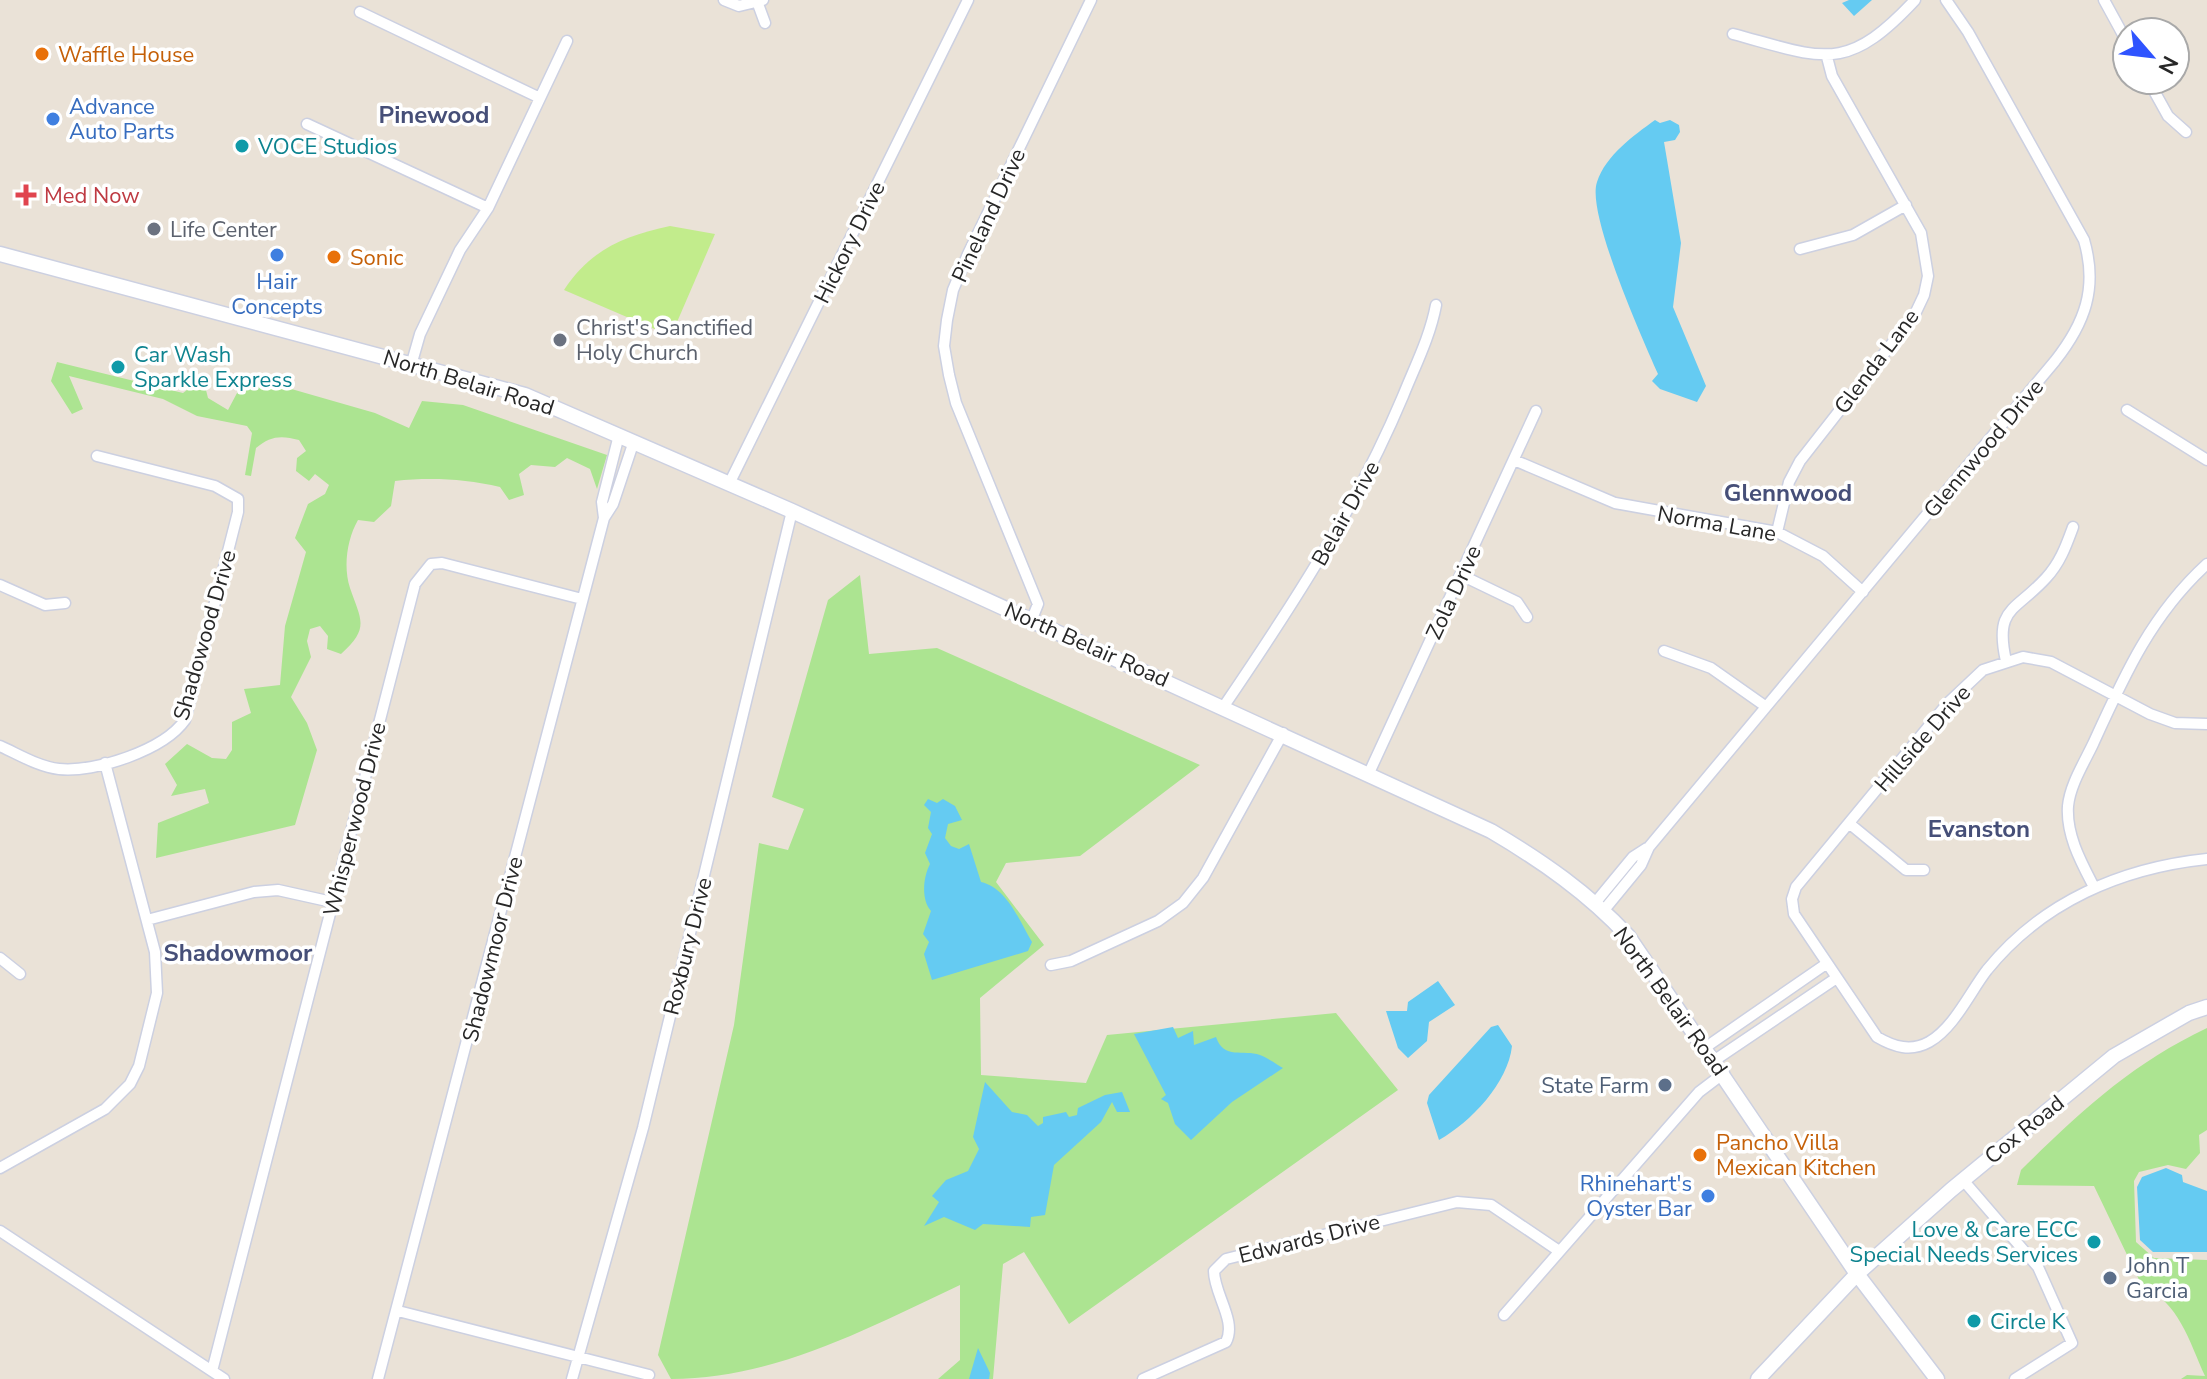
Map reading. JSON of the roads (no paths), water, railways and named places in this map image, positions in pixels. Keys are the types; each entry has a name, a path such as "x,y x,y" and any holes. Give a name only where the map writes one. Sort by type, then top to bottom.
{"main road":[{"name":"North Belair Road","path":"0,254 412,362 525,395 1032,619 1491,831 1546,864 1600,907 1635,945 1857,1274 1937,1379"},
{"name":"Cox Road","path":"1758,1379 1857,1274 1963,1180 2114,1056 2189,1013 2207,1007"}],"street":[{"path":"724,0 739,6 760,2 765,23"},
{"name":"Hickory Drive","path":"729,484 968,0"},
{"name":"Pineland Drive","path":"1032,619 1038,604 956,403 944,346 953,290 968,254 1091,0"},
{"path":"1733,34 1827,57 1856,51 1875,39 1915,0"},
{"name":"Glennwood Drive","path":"1600,907 1633,857 1649,847 1863,592 2071,341 2084,319 2091,276 2084,240 1968,32 1946,0"},
{"path":"360,12 540,98"},
{"path":"412,362 420,334 460,250 488,208 567,41"},
{"name":"Glenda Lane","path":"1777,532 1789,482 1800,461 1915,314 1924,295 1927,254 1921,233 1832,76 1827,57"},
{"path":"2157,96 2168,116 2186,132"},
{"path":"307,124 488,208"},
{"path":"1800,249 1853,235 1906,205"},
{"name":"Belair Drive","path":"1224,706 1310,579 1350,510 1405,392 1432,327 1436,305"},
{"path":"2127,410 2207,460"},
{"name":"Zola Drive","path":"1369,773 1536,411"},
{"name":"Shadowmoor Drive","path":"604,518 602,502 619,435"},
{"name":"Shadowmoor Drive","path":"378,1379 604,518 621,481 634,441"},
{"name":"Shadowood Drive","path":"0,746 56,769 73,770 162,744 185,720 233,532 238,499 215,486 97,456"},
{"name":"Norma Lane","path":"1514,460 1615,503 1777,532 1823,556 1863,592"},
{"path":"608,477 621,481"},
{"name":"Roxbury Drive","path":"572,1379 643,1128 792,511"},
{"path":"2006,661 2001,638 2006,615 2057,565 2073,527"},
{"name":"Whisperwood Drive","path":"212,1371 415,584 431,564 442,563 582,599"},
{"path":"2094,887 2075,847 2068,821 2068,803 2115,696 2151,626 2207,564"},
{"path":"1461,575 1517,602 1527,617"},
{"path":"0,585 45,605 65,603"},
{"path":"1664,651 1711,668 1765,706"},
{"name":"Hillside Drive","path":"1826,964 1794,914 1792,899 1796,887 1964,687 1983,670 2023,657 2051,662 2175,723 2207,724"},
{"path":"1051,965 1071,961 1158,921 1183,903 1203,878 1283,733"},
{"path":"0,1168 105,1109 130,1084 139,1066 159,973 105,763"},
{"path":"1850,824 1906,870 1924,870"},
{"path":"1706,1047 1826,964 1877,1037 1889,1044 1917,1048 1940,1033 2013,942 2036,922 2094,887 2150,868 2207,859"},
{"path":"147,920 254,892 278,890 332,902"},
{"path":"0,958 20,974"},
{"path":"1715,1060 1835,979"},
{"path":"1504,1315 1699,1092 1724,1073"},
{"path":"1963,1180 2038,1267 2072,1343 2015,1379"},
{"name":"Edwards Drive","path":"1143,1379 1226,1342 1229,1326 1214,1280 1214,1271 1226,1259 1457,1202 1491,1205 1559,1251"},
{"path":"0,1231 224,1379"},
{"path":"398,1311 649,1375"}],"water":[{"path":"1872,0 1854,16 1842,3"},
{"path":"1655,120 1660,123 1670,120 1679,125 1680,132 1675,140 1664,142 1681,243 1673,307 1706,386 1697,402 1660,389 1652,381 1658,374 1618,277 1596,198 1597,182 1607,163 1621,147"},
{"path":"928,799 937,803 943,799 955,806 962,820 948,824 945,838 951,846 959,849 969,844 981,882 990,885 1005,898 1032,942 1028,951 932,980 924,954 929,942 923,934 931,911 924,888 930,864 925,853 932,834 928,828 931,812 924,805"},
{"path":"1438,981 1455,1005 1429,1022 1427,1041 1408,1058 1398,1048 1386,1011 1407,1011 1408,1002"},
{"path":"1498,1025 1512,1046 1503,1074 1475,1112 1439,1140 1427,1103 1429,1095 1491,1027"},
{"path":"1173,1027 1178,1038 1193,1031 1194,1045 1216,1037 1224,1049 1254,1053 1283,1068 1232,1102 1191,1140 1175,1124 1168,1103 1161,1099 1166,1095 1134,1034"},
{"path":"985,1082 1012,1112 1027,1115 1038,1126 1043,1123 1043,1117 1066,1112 1069,1117 1077,1115 1078,1108 1105,1095 1122,1092 1130,1112 1117,1112 1112,1102 1101,1122 1054,1165 1045,1215 1031,1217 1030,1227 983,1224 975,1230 944,1217 924,1226 939,1202 932,1196 946,1180 968,1171 979,1149 973,1137"},
{"path":"2166,1168 2182,1175 2183,1182 2207,1191 2207,1252 2153,1252 2140,1240 2137,1187 2142,1177"},
{"path":"978,1348 990,1373 989,1379 969,1379"}],"place":[{"name":"Waffle House","path":"42,54"},
{"name":"Advance Auto Parts","path":"53,119"},
{"name":"VOCE Studios","path":"242,146"},
{"name":"Med Now","path":"26,195"},
{"name":"Life Center","path":"154,229"},
{"name":"Hair Concepts","path":"277,255"},
{"name":"Sonic","path":"334,257"},
{"name":"Christ's Sanctified Holy Church","path":"560,340"},
{"name":"Car Wash Sparkle Express","path":"118,367"},
{"name":"State Farm","path":"1665,1085"},
{"name":"Pancho Villa Mexican Kitchen","path":"1700,1155"},
{"name":"Rhinehart's Oyster Bar","path":"1708,1196"},
{"name":"Love & Care ECC Special Needs Services","path":"2094,1242"},
{"name":"John T Garcia","path":"2110,1278"},
{"name":"Circle K","path":"1974,1321"}],"district":[{"name":"Pinewood","path":"434,115"},
{"name":"Glennwood","path":"1788,493"},
{"name":"Evanston","path":"1979,829"},
{"name":"Shadowmoor","path":"238,953"}]}
